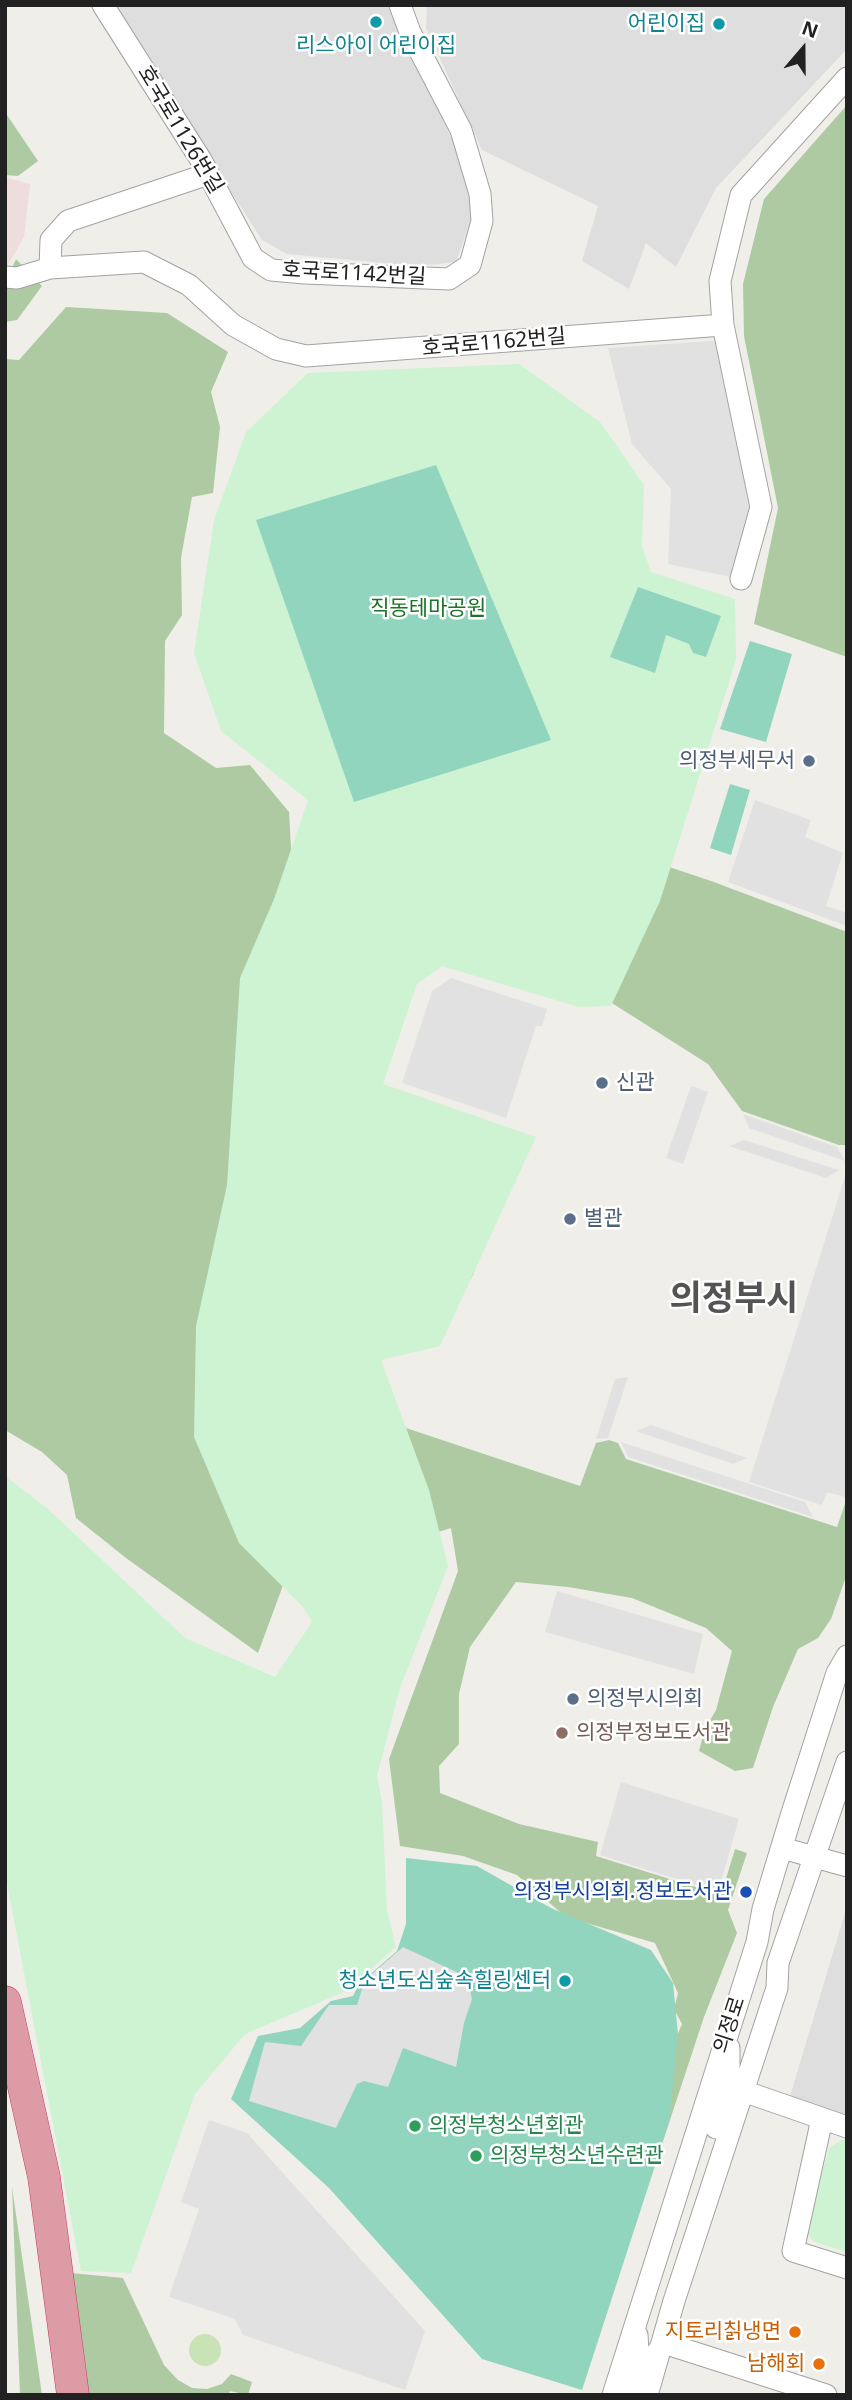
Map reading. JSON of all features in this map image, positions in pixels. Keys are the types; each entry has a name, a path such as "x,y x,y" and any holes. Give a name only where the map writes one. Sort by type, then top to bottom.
{"highway":[{"path":"5,2001 44,2177 73,2395"}],"street":[{"name":"호국로1126번길","path":"103,5 208,174 253,258"},
{"name":"호국로1142번길","path":"253,258 271,270 331,276 449,279 470,265 482,221 480,194 461,130 401,14 400,5"},
{"path":"741,579 761,507 723,324 720,281 741,195 847,78"},
{"path":"50,268 51,240 68,221 208,174"},
{"name":"호국로1162번길","path":"5,277 17,278 50,268 144,262 189,285 233,325 276,349 306,356 723,324"},
{"name":"의정로","path":"613,2395 757,1942 762,1909 837,1673 847,1656"},
{"name":"의정로","path":"647,2395 674,2301 777,1988 778,1963 847,1762"},
{"path":"782,1848 847,1866"},
{"path":"729,2028 729,2079 716,2129 723,2126 730,2104 743,2091 847,2127"},
{"path":"822,2119 793,2251 847,2268"},
{"path":"629,2395 639,2366 636,2319"},
{"path":"639,2395 647,2368 664,2343 826,2395"}],"shaded area":[{"path":"112,5 390,5 457,151 473,214 456,262 417,266 287,254 262,240"},
{"path":"427,5 847,5 847,49 716,188 676,267 646,243 629,289 582,261 598,206 482,150 426,28"},
{"path":"5,177 30,184 24,237 5,270"},
{"path":"726,340 761,507 741,579 668,564 671,489 632,444 608,348"},
{"path":"755,800 811,820 805,837 843,853 826,906 847,913 847,926 728,882"},
{"path":"451,978 547,1009 542,1026 536,1026 506,1118 402,1083 432,991"},
{"path":"691,1086 708,1092 683,1164 666,1158"},
{"path":"743,1114 837,1147 845,1161 749,1128"},
{"path":"744,1140 839,1170 826,1178 729,1146"},
{"path":"847,1170 847,1491 845,1497 827,1492 822,1505 749,1482"},
{"path":"628,1377 608,1438 596,1439 615,1379"},
{"path":"651,1425 747,1458 733,1464 636,1431"},
{"path":"621,1442 805,1502 813,1517 628,1457"},
{"path":"557,1591 703,1634 694,1674 545,1632"},
{"path":"621,1782 739,1819 718,1892 600,1855"},
{"path":"847,1906 847,2119 788,2103"},
{"path":"403,1947 467,1977 472,1999 464,2023 456,2067 403,2048 388,2087 364,2081 357,2084 336,2128 249,2101 265,2042 301,2046 329,2005 357,2005 365,1980"},
{"path":"209,2120 247,2133 425,2331 405,2390 243,2335 235,2319 169,2297 199,2209 181,2202"}],"green space":[{"path":"847,105 847,657 754,624 778,508 744,336 743,284 764,199"},
{"path":"5,112 38,161 18,176 5,175"},
{"path":"16,259 42,286 17,320 5,322 5,283"},
{"path":"66,307 167,313 228,352 211,392 220,427 213,493 192,497 181,558 182,615 165,641 164,733 216,768 250,765 289,812 293,883 503,811 711,881 847,932 847,1145 839,1145 742,1111 708,1064 604,998 439,960 412,978 379,1087 518,1136 473,1275 439,1331 386,1340 364,1414 580,1486 596,1443 609,1440 618,1443 626,1459 837,1527 847,1498 847,1574 831,1619 818,1638 798,1649 773,1707 753,1768 735,1771 699,1751 705,1729 716,1710 732,1651 706,1628 632,1598 568,1587 516,1582 470,1647 459,1694 459,1744 439,1766 440,1793 519,1824 598,1842 596,1856 721,1895 735,1849 747,1853 728,1910 737,1933 704,2017 669,2123 647,2129 666,2062 682,2024 674,2009 678,1993 655,1943 566,1917 517,1875 463,1856 400,1846 389,1759 458,1571 451,1528 285,1580 258,1653 126,1558 76,1518 67,1475 42,1452 5,1430 5,359 19,360"},
{"name":"직동테마공원","path":"519,364 600,422 644,485 642,546 651,572 735,599 736,660 660,901 611,1006 579,1007 442,966 417,984 383,1084 536,1137 440,1346 381,1360 429,1490 448,1566 400,1688 377,1776 382,1802 387,1911 396,1947 346,1991 245,2034 195,2094 131,2273 81,2271 5,1873 5,1476 48,1509 185,1638 275,1677 312,1622 303,1607 239,1543 194,1437 196,1326 227,1185 240,978 274,899 308,800 221,731 194,653 214,520 246,432 308,373"},
{"path":"436,465 551,740 354,802 256,520"},
{"path":"638,587 721,616 706,657 693,653 689,644 666,635 655,673 610,657"},
{"path":"750,641 792,654 766,742 720,729"},
{"path":"730,784 750,790 731,855 710,848"},
{"name":"의정부청소년수련관","path":"406,1858 477,1866 551,1908 651,1950 673,1983 678,2034 669,2123 582,2390 482,2359 329,2188 231,2099 258,2036 300,2028 331,2001 353,1996 359,1984 397,1951 406,1924"},
{"path":"847,2137 847,2252 814,2242 805,2231 829,2148"},
{"path":"12,2187 42,2395 20,2395"},
{"path":"71,2273 123,2278 164,2365 178,2380 192,2388 207,2389 222,2384 231,2374 252,2382 248,2395 230,2391 228,2395 87,2395"},
{"path":"205,2334 216,2339 221,2350 216,2361 205,2366 194,2361 189,2350 194,2339"}],"place":[{"name":"리스아이 어린이집","path":"376,22"},
{"name":"어린이집","path":"719,24"},
{"name":"의정부세무서","path":"809,761"},
{"name":"신관","path":"602,1083"},
{"name":"별관","path":"570,1219"},
{"name":"의정부시의회","path":"573,1699"},
{"name":"의정부정보도서관","path":"562,1733"},
{"name":"의정부시의회.정보도서관","path":"746,1892"},
{"name":"청소년도심숲속힐링센터","path":"565,1981"},
{"name":"의정부청소년회관","path":"415,2126"},
{"name":"의정부청소년수련관","path":"476,2156"},
{"name":"지토리칡냉면","path":"795,2332"},
{"name":"남해회","path":"819,2364"}],"district":[{"name":"의정부시","path":"734,1300"}]}
